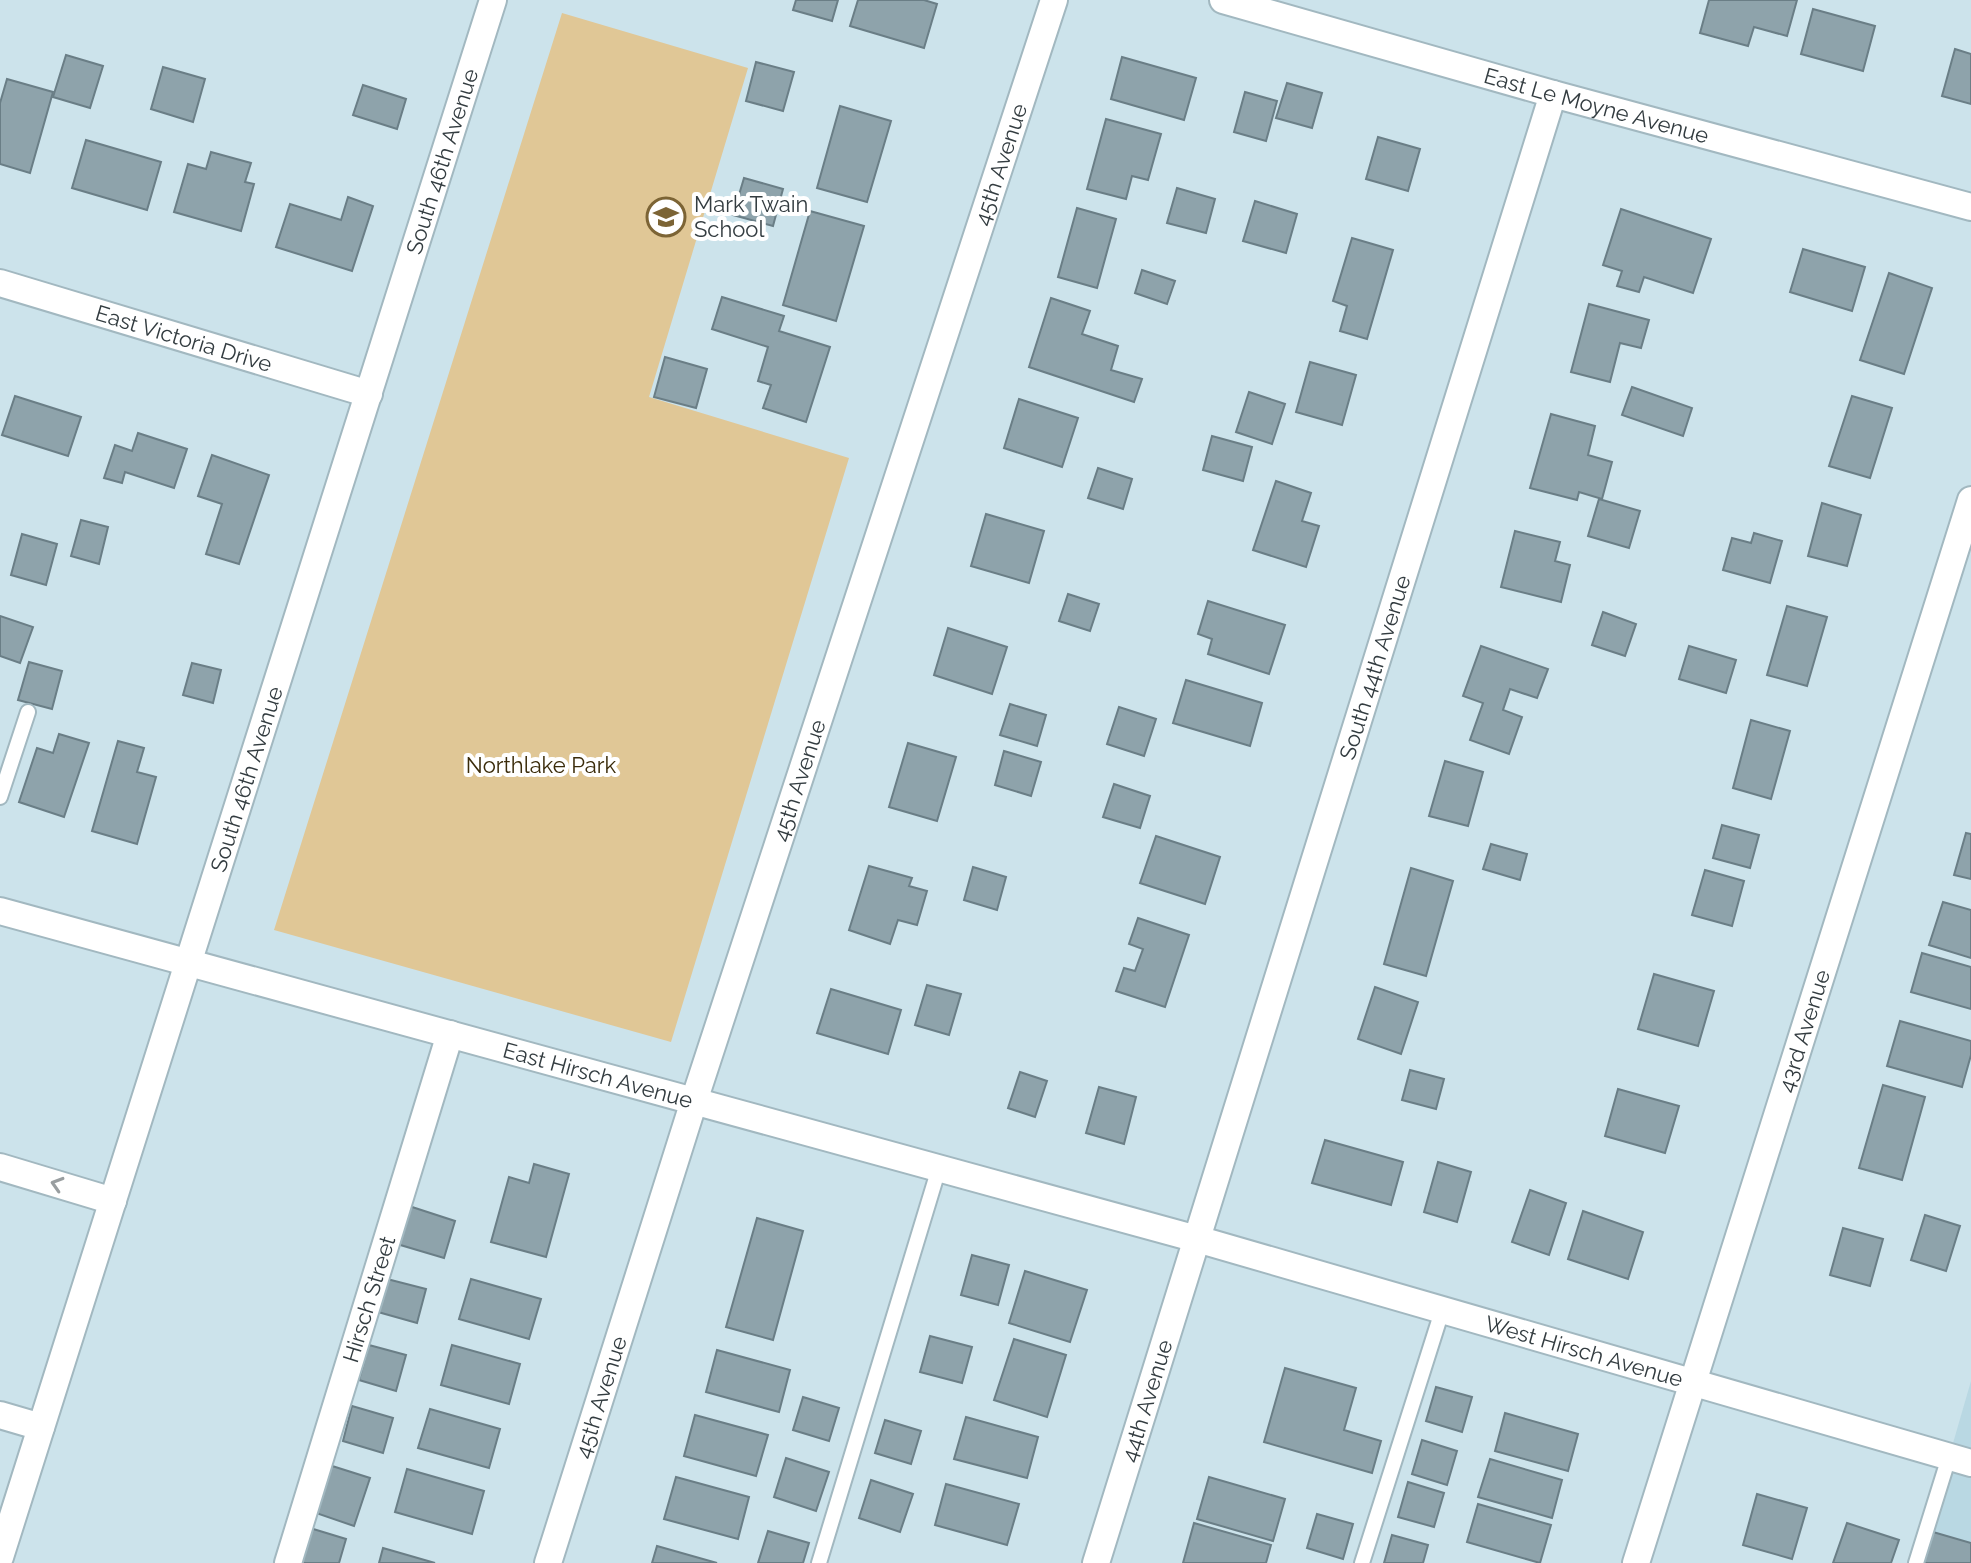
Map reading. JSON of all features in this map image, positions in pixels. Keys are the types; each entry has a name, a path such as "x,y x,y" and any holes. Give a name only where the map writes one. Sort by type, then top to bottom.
{"street":[{"name":"South 46th Avenue","path":"0,1557 493,0"},
{"name":"45th Avenue","path":"548,1563 694,1101 1054,0"},
{"name":"East Le Moyne Avenue","path":"1223,0 1553,94 1971,207"},
{"name":"South 44th Avenue","path":"1197,1239 1553,94"},
{"name":"East Victoria Drive","path":"0,283 369,394"},
{"name":"43rd Avenue","path":"1636,1563 1971,500"},
{"name":"East Hirsch Avenue","path":"0,911 1197,1239"},
{"name":"Hirsch Street","path":"288,1563 450,1034"},
{"path":"0,1167 113,1201"},
{"name":"West Hirsch Avenue","path":"1197,1239 1960,1460"},
{"name":"44th Avenue","path":"1096,1563 1197,1239"},
{"path":"0,1415 41,1427"}],"lane":[{"path":"0,797 28,712"},
{"path":"819,1563 939,1168"},
{"path":"1362,1563 1442,1311"},
{"path":"1916,1563 1960,1460"}],"shaded area":[{"path":"1971,1381 1971,1563 1916,1563 1949,1457"}],"green space":[{"name":"Northlake Park","path":"562,13 748,68 649,397 849,458 671,1042 274,930"}],"building":[{"path":"796,0 838,0 832,21 793,10"},
{"path":"858,0 924,0 937,4 924,48 850,26"},
{"path":"1709,0 1797,0 1787,36 1754,27 1748,46 1700,33"},
{"path":"1813,9 1875,26 1863,71 1801,54"},
{"path":"1955,49 1971,54 1971,104 1942,96"},
{"path":"66,55 103,66 90,108 53,97"},
{"path":"1122,57 1196,78 1184,120 1111,99"},
{"path":"756,62 794,72 783,111 746,101"},
{"path":"163,67 205,79 193,122 151,109"},
{"path":"7,79 53,92 30,173 0,164 0,103"},
{"path":"1287,83 1322,93 1312,128 1276,118"},
{"path":"363,85 406,99 397,129 353,115"},
{"path":"1245,92 1277,101 1266,141 1234,132"},
{"path":"840,106 891,121 867,202 817,188"},
{"path":"1106,119 1161,134 1148,180 1132,176 1126,199 1087,189"},
{"path":"1378,137 1420,149 1408,191 1366,179"},
{"path":"86,140 161,162 147,210 72,188"},
{"path":"211,152 251,163 245,182 254,184 241,231 174,212 188,164 206,169"},
{"path":"744,178 783,189 773,226 733,215"},
{"path":"1177,188 1215,199 1206,233 1167,223"},
{"path":"348,197 373,206 352,271 276,247 290,204 341,220"},
{"path":"1255,201 1297,214 1286,253 1243,241"},
{"path":"1077,208 1116,219 1097,288 1058,277"},
{"path":"1621,209 1711,239 1693,293 1644,277 1639,292 1617,286 1622,271 1603,265"},
{"path":"810,211 864,226 836,321 783,305"},
{"path":"1352,238 1393,250 1367,339 1340,331 1347,306 1333,301"},
{"path":"1803,249 1865,267 1852,311 1790,292"},
{"path":"1142,270 1175,281 1167,304 1135,293"},
{"path":"1889,273 1932,288 1904,374 1860,360"},
{"path":"722,297 784,316 779,331 830,347 806,422 763,408 771,385 758,381 768,347 712,329"},
{"path":"1051,298 1090,311 1082,334 1118,346 1111,370 1142,379 1134,402 1029,367"},
{"path":"1589,304 1649,320 1641,348 1620,343 1610,382 1571,372"},
{"path":"665,357 707,369 696,408 654,397"},
{"path":"1310,362 1356,375 1342,425 1296,412"},
{"path":"1632,387 1692,408 1683,436 1622,415"},
{"path":"1249,392 1285,404 1272,444 1236,432"},
{"path":"15,396 81,417 68,456 2,435"},
{"path":"1852,396 1892,408 1870,478 1829,466"},
{"path":"1019,399 1078,418 1062,467 1004,448"},
{"path":"1551,414 1595,426 1588,455 1612,462 1602,499 1579,492 1577,500 1530,488"},
{"path":"138,433 187,449 174,488 125,472 122,483 104,478 115,445 132,451"},
{"path":"1212,436 1252,447 1243,481 1203,470"},
{"path":"212,455 269,475 239,564 206,554 222,504 198,496"},
{"path":"1098,468 1132,479 1123,509 1088,498"},
{"path":"1276,481 1311,493 1302,521 1319,526 1306,567 1253,550"},
{"path":"1599,499 1640,511 1629,548 1588,536"},
{"path":"1822,503 1861,515 1847,566 1808,556"},
{"path":"986,514 1044,531 1029,583 971,566"},
{"path":"81,520 108,527 99,564 71,556"},
{"path":"1515,531 1560,542 1555,561 1570,565 1561,602 1501,587"},
{"path":"1754,533 1782,541 1770,583 1723,570 1732,538 1751,543"},
{"path":"22,534 57,544 46,585 11,575"},
{"path":"1068,594 1099,604 1090,631 1059,621"},
{"path":"1208,601 1285,625 1269,674 1208,654 1212,639 1198,634"},
{"path":"1787,606 1827,617 1807,686 1767,675"},
{"path":"1603,612 1636,624 1625,656 1592,645"},
{"path":"0,616 33,627 20,663 0,656"},
{"path":"948,628 1007,647 992,694 934,675"},
{"path":"1481,646 1548,669 1537,698 1510,689 1503,710 1522,717 1509,754 1470,740 1483,703 1463,696"},
{"path":"1689,646 1736,660 1726,693 1679,679"},
{"path":"29,662 62,671 52,709 18,700"},
{"path":"192,663 221,670 213,703 183,695"},
{"path":"1186,680 1262,703 1250,746 1173,723"},
{"path":"1010,704 1046,715 1037,746 1000,735"},
{"path":"1119,707 1156,719 1144,756 1107,744"},
{"path":"1751,720 1790,731 1771,799 1733,788"},
{"path":"59,734 89,743 64,817 19,802 37,748 53,753"},
{"path":"118,741 144,748 137,772 156,777 137,844 92,831"},
{"path":"908,743 956,757 937,821 889,807"},
{"path":"1004,751 1041,762 1031,796 995,785"},
{"path":"1445,761 1483,772 1468,826 1429,816"},
{"path":"1114,784 1150,796 1140,828 1103,817"},
{"path":"1722,825 1759,835 1750,868 1713,858"},
{"path":"1966,833 1971,834 1971,879 1954,875"},
{"path":"1156,836 1220,857 1205,904 1140,883"},
{"path":"1491,844 1527,854 1520,880 1483,869"},
{"path":"869,866 912,878 909,886 927,891 917,925 898,920 890,944 849,930"},
{"path":"973,867 1006,877 997,910 964,900"},
{"path":"1411,868 1453,881 1426,976 1384,964"},
{"path":"1705,870 1744,881 1732,926 1692,915"},
{"path":"1943,902 1971,910 1971,958 1929,945"},
{"path":"1138,918 1189,935 1165,1007 1116,991 1124,968 1135,971 1143,949 1129,944"},
{"path":"1922,953 1971,967 1971,1009 1911,992"},
{"path":"1654,974 1714,991 1698,1046 1638,1029"},
{"path":"927,985 961,994 949,1035 915,1025"},
{"path":"1375,987 1418,1002 1401,1054 1358,1039"},
{"path":"831,989 901,1010 888,1054 817,1033"},
{"path":"1900,1021 1971,1041 1971,1055 1962,1087 1887,1066"},
{"path":"1410,1070 1444,1079 1436,1109 1402,1100"},
{"path":"1020,1072 1047,1081 1035,1117 1008,1108"},
{"path":"1883,1085 1925,1097 1902,1180 1859,1168"},
{"path":"1099,1087 1136,1097 1124,1144 1086,1133"},
{"path":"1618,1089 1679,1106 1665,1153 1605,1136"},
{"path":"1325,1140 1403,1162 1391,1205 1312,1183"},
{"path":"1438,1162 1471,1172 1457,1222 1424,1212"},
{"path":"534,1164 569,1174 546,1257 491,1242 509,1177 529,1183"},
{"path":"1530,1190 1566,1203 1549,1255 1512,1242"},
{"path":"409,1206 455,1221 444,1258 397,1244"},
{"path":"1583,1211 1643,1232 1628,1279 1568,1259"},
{"path":"1925,1215 1960,1226 1946,1271 1911,1260"},
{"path":"757,1218 803,1231 773,1340 726,1327"},
{"path":"1843,1228 1883,1239 1870,1286 1830,1275"},
{"path":"972,1255 1009,1265 998,1305 961,1295"},
{"path":"1025,1271 1087,1290 1070,1342 1009,1323"},
{"path":"387,1279 426,1289 417,1323 378,1312"},
{"path":"471,1279 541,1299 529,1339 459,1319"},
{"path":"930,1336 972,1347 962,1383 920,1372"},
{"path":"1014,1339 1066,1355 1047,1417 994,1400"},
{"path":"369,1345 406,1355 396,1391 359,1380"},
{"path":"452,1345 520,1364 509,1404 441,1385"},
{"path":"717,1350 790,1370 779,1412 706,1392"},
{"path":"1285,1368 1356,1388 1344,1430 1381,1441 1372,1473 1264,1442"},
{"path":"1436,1387 1472,1397 1462,1432 1426,1421"},
{"path":"803,1397 839,1408 829,1441 793,1430"},
{"path":"352,1406 393,1418 383,1453 343,1441"},
{"path":"430,1409 500,1429 489,1468 418,1448"},
{"path":"1505,1413 1578,1434 1568,1471 1495,1451"},
{"path":"695,1415 768,1435 756,1476 684,1456"},
{"path":"966,1417 1038,1437 1027,1478 954,1459"},
{"path":"885,1420 921,1431 911,1464 875,1453"},
{"path":"1422,1440 1457,1451 1447,1485 1412,1474"},
{"path":"786,1458 829,1472 816,1511 774,1497"},
{"path":"1490,1459 1562,1480 1552,1518 1478,1497"},
{"path":"329,1465 370,1478 354,1526 313,1512"},
{"path":"407,1469 484,1491 472,1534 395,1512"},
{"path":"676,1477 749,1497 738,1539 664,1519"},
{"path":"1209,1477 1285,1499 1273,1541 1197,1519"},
{"path":"871,1480 913,1494 900,1532 859,1518"},
{"path":"1408,1482 1444,1493 1434,1527 1398,1517"},
{"path":"946,1484 1019,1504 1007,1545 935,1525"},
{"path":"1757,1494 1807,1508 1792,1559 1743,1545"},
{"path":"1478,1504 1551,1525 1540,1563 1467,1542"},
{"path":"1317,1514 1353,1524 1343,1559 1307,1548"},
{"path":"1194,1523 1271,1545 1266,1563 1183,1563"},
{"path":"1847,1523 1899,1540 1891,1563 1833,1563"},
{"path":"310,1528 346,1539 339,1563 299,1563"},
{"path":"768,1531 809,1543 803,1563 758,1563"},
{"path":"1933,1532 1971,1543 1971,1563 1924,1563"},
{"path":"1392,1535 1428,1545 1423,1563 1384,1563"},
{"path":"657,1546 717,1563 652,1563"},
{"path":"383,1548 435,1563 379,1563"}],"place":[{"name":"Mark Twain School","path":"666,217"}]}
